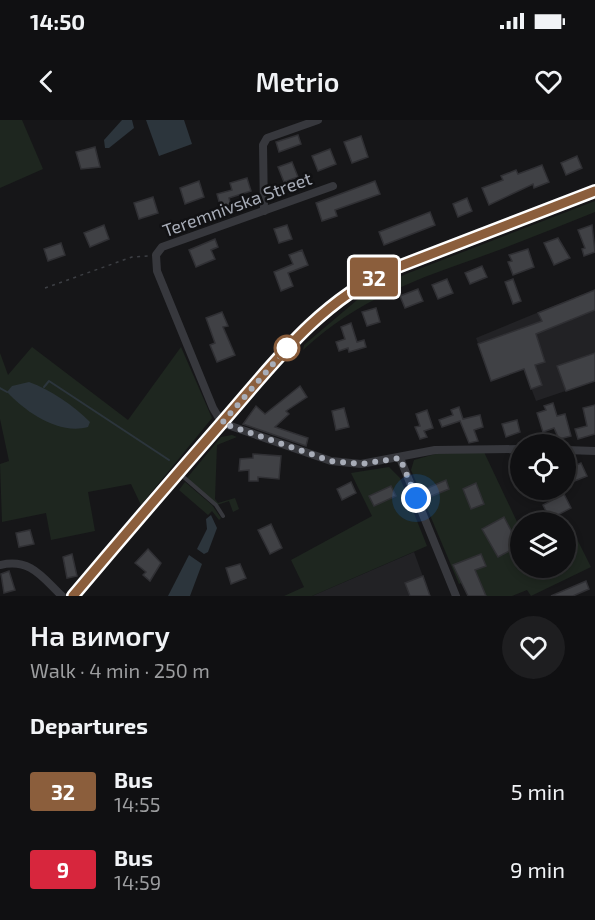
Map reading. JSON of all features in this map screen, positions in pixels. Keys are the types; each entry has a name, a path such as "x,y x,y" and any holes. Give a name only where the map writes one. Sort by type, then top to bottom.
{"street":[{"path":"264,211 263,145 267,138 318,120"},
{"name":"Teremnivska Street","path":"222,423 213,408 157,271 156,255 162,247 333,186"},
{"path":"72,596 272,362 319,315 374,278 595,191"},
{"path":"222,423 331,461 361,464 435,450 510,449"},
{"path":"576,450 595,451"},
{"path":"400,458 456,596"},
{"path":"0,565 9,563 29,565 62,596"}],"lane":[{"path":"178,473 216,505 223,516"}],"path":[{"path":"45,288 132,257 156,255"}],"shaded area":[{"path":"0,120 22,120 43,169 0,188"},
{"path":"122,120 132,120 134,128 109,148 105,148 104,140"},
{"path":"146,120 184,120 192,144 159,156"},
{"path":"595,201 595,212 437,272 368,303 324,332 303,350 304,345 363,295 406,274"},
{"path":"595,289 595,381 536,401 524,369 491,381 476,338"},
{"path":"32,347 128,420 181,347 212,418 141,505 131,484 88,492 95,531 51,540 46,513 2,522 0,464 9,461 0,419 0,353 8,375"},
{"path":"29,382 69,404 90,422 88,427 77,429 54,425 23,407 7,392 12,386"},
{"path":"232,435 237,437 217,445 215,499 218,503 235,498 239,509 233,512 229,501 217,505 187,478 221,437"},
{"path":"484,452 512,512 510,512 510,578 568,578 531,596 527,590 512,596 486,596 477,576 459,584 411,470 414,460 435,454"},
{"path":"389,467 400,478 427,546 312,596 284,596 304,587 291,560 372,516 351,473"},
{"path":"185,482 212,505 221,518 219,520 212,511 208,515 179,490"},
{"path":"211,515 217,528 208,552 204,554 197,549 207,529 206,519"},
{"path":"576,537 591,567 576,574"},
{"path":"414,552 430,596 312,596"},
{"path":"189,555 202,564 190,596 168,596"}],"building":[{"path":"298,135 301,144 279,152 276,142"},
{"path":"361,136 368,157 352,163 344,142"},
{"path":"95,147 100,167 81,169 76,152"},
{"path":"330,149 336,164 318,171 312,156"},
{"path":"577,156 582,168 566,175 561,163"},
{"path":"292,162 298,177 284,182 278,167"},
{"path":"542,165 549,182 534,188 533,184 489,205 482,188 503,180 501,176 516,170 518,174"},
{"path":"247,178 251,191 229,198 231,206 221,209 217,194 232,190 230,183"},
{"path":"199,181 204,197 185,204 180,188"},
{"path":"375,181 380,194 335,210 337,216 322,221 316,203"},
{"path":"153,197 158,213 139,219 134,203"},
{"path":"467,198 472,211 458,217 453,204"},
{"path":"430,212 435,225 384,245 379,232"},
{"path":"104,225 109,239 90,247 84,233"},
{"path":"287,225 292,239 279,243 274,229"},
{"path":"592,225 595,252 584,256 582,249 585,248 578,230"},
{"path":"558,238 570,258 554,265 544,243"},
{"path":"215,239 218,247 211,250 215,259 196,267 189,250"},
{"path":"61,243 65,255 48,261 44,249"},
{"path":"528,249 534,267 513,275 508,262 512,261 509,255"},
{"path":"302,250 308,265 288,273 293,286 281,291 274,272 293,264 289,255"},
{"path":"482,266 487,277 470,284 465,273"},
{"path":"447,279 453,293 438,299 432,285"},
{"path":"513,279 521,301 513,304 505,282"},
{"path":"418,289 423,301 405,308 400,296"},
{"path":"595,290 595,310 536,334 545,362 535,365 542,385 531,389 524,369 491,381 478,344 542,321 538,313"},
{"path":"376,308 380,322 367,326 362,312"},
{"path":"222,312 228,326 223,327 235,355 217,362 210,345 215,343 206,318"},
{"path":"351,323 357,342 364,340 366,347 349,352 348,348 339,351 336,342 345,339 341,327"},
{"path":"595,353 595,381 566,391 557,366"},
{"path":"300,386 307,397 286,411 289,414 275,427 308,438 306,446 243,424 256,406 265,414"},
{"path":"553,403 557,416 565,414 570,434 557,434 554,428 543,432 537,413 546,410 544,406"},
{"path":"595,405 595,434 578,439 575,429 587,426 583,408"},
{"path":"459,407 463,419 480,415 483,427 474,430 478,441 469,443 460,421 442,427 439,420 453,415 451,410"},
{"path":"344,408 349,427 336,430 332,411"},
{"path":"427,410 433,428 424,431 427,437 420,439 415,427 420,426 416,414"},
{"path":"517,420 520,432 506,437 502,424"},
{"path":"253,454 281,456 279,479 258,477 258,481 249,481 249,470 239,471 240,459 253,458"},
{"path":"581,463 587,476 576,480 576,465"},
{"path":"446,480 449,489 427,498 423,490"},
{"path":"351,482 356,493 342,500 337,489"},
{"path":"476,483 484,504 471,509 463,489"},
{"path":"391,486 396,496 374,506 369,496"},
{"path":"553,500 567,500 571,508 563,512 546,512 543,505"},
{"path":"504,517 510,529 510,551 498,557 482,529"},
{"path":"271,524 282,548 270,554 258,530"},
{"path":"30,530 34,544 19,547 16,533"},
{"path":"148,549 161,563 150,581 143,575 146,572 135,563"},
{"path":"72,554 77,576 67,578 63,557"},
{"path":"481,554 486,566 475,570 486,596 468,596 453,565"},
{"path":"240,564 246,578 231,584 226,568"},
{"path":"9,571 15,590 4,593 1,574"},
{"path":"423,576 430,596 410,596 405,583"},
{"path":"586,581 589,589 573,596 551,596"}],"waterway":[{"path":"44,387 49,381 169,460"},
{"path":"0,388 7,392"}],"bus line":[{"name":"32","path":"73,596 272,362 319,315 345,296 390,270 595,191"}],"route":[{"path":"287,348 272,362 222,423 331,461 361,464 400,458 416,498"}]}
